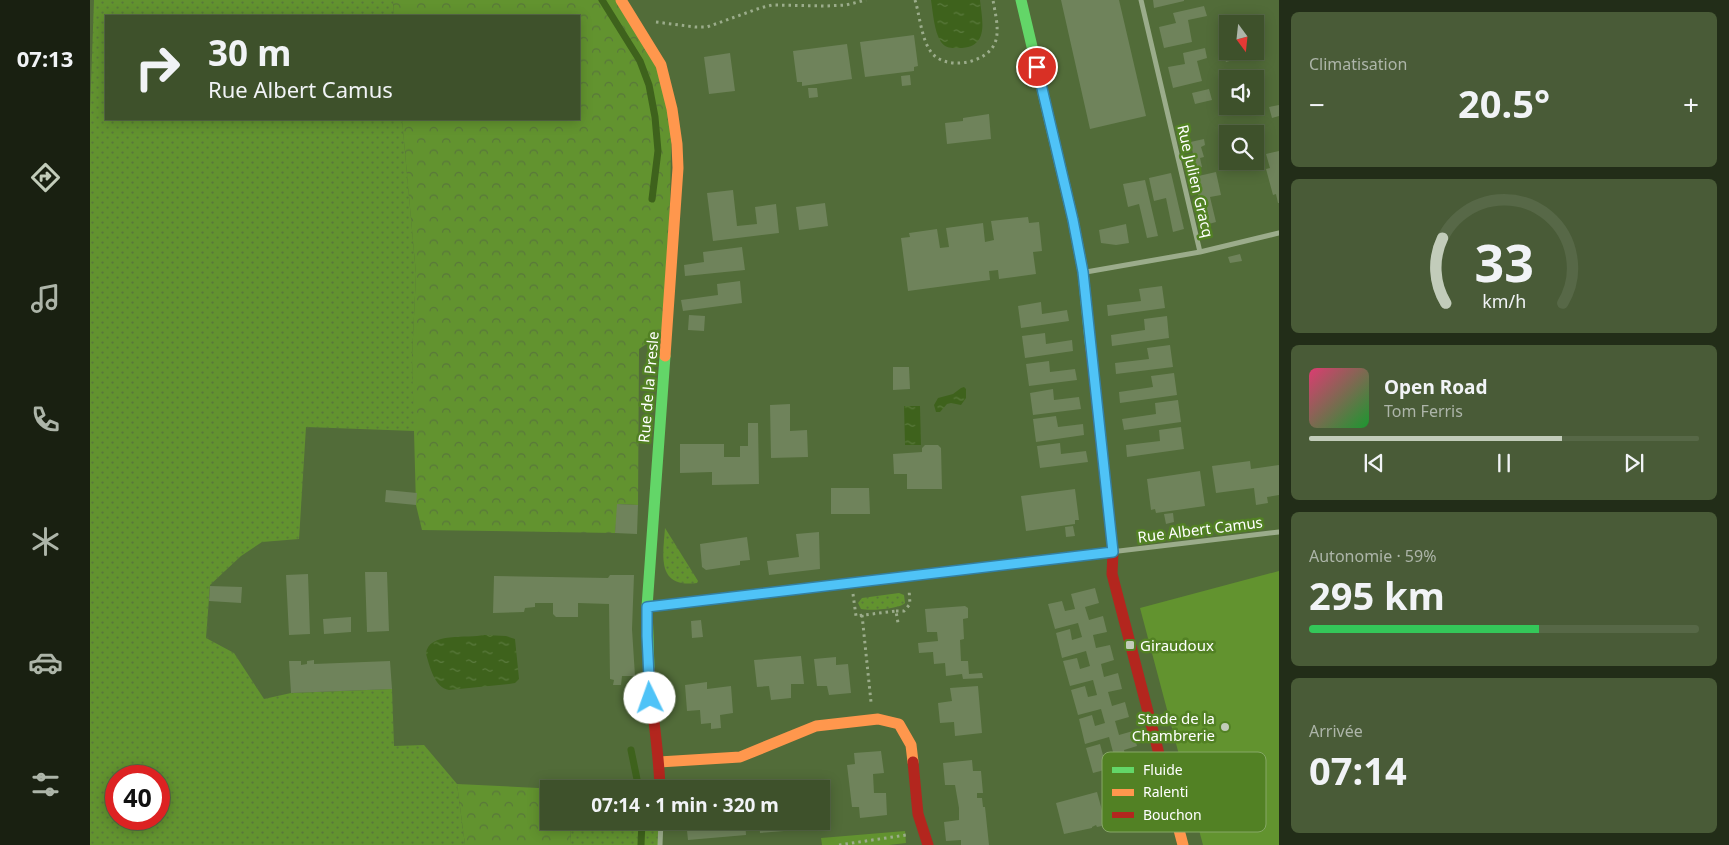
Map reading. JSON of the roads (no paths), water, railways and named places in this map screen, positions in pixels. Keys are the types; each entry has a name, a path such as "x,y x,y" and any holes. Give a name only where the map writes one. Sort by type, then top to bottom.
{"street":[{"name":"Rue de la Presle","path":"621,0 661,65 672,109 677,144 678,168 669,308 647,607 650,698 660,780"},
{"path":"1020,0 1073,220 1083,272 1113,552 1112,574 1159,752"},
{"name":"Rue Julien Gracq","path":"1083,272 1200,252 1140,0"},
{"path":"1200,252 1279,233"},
{"name":"Rue Albert Camus","path":"647,607 1279,532"},
{"path":"659,762 740,757 816,726 873,720 899,724 910,745 918,814 928,845"},
{"path":"660,845 661,830"},
{"path":"1180,832 1183,845"}],"water":[{"path":"931,0 980,0 982,32 976,43 969,47 959,48 945,46 941,42 935,27"},
{"path":"964,387 966,389 966,398 961,405 947,404 940,412 936,412 934,405 938,398 953,394"},
{"path":"904,406 920,406 921,445 905,445"},
{"path":"506,636 515,639 519,679 515,683 509,684 449,690 440,685 433,676 429,665 426,654 428,647 434,642 450,637"}],"waterway":[{"path":"602,0 640,61 649,85 655,117 658,151 652,199"},
{"path":"631,750 637,780"},
{"path":"641,845 642,830"}],"place":[{"name":"Giraudoux","path":"1130,645"},
{"name":"Stade de la Chambrerie","path":"1225,727"}]}
